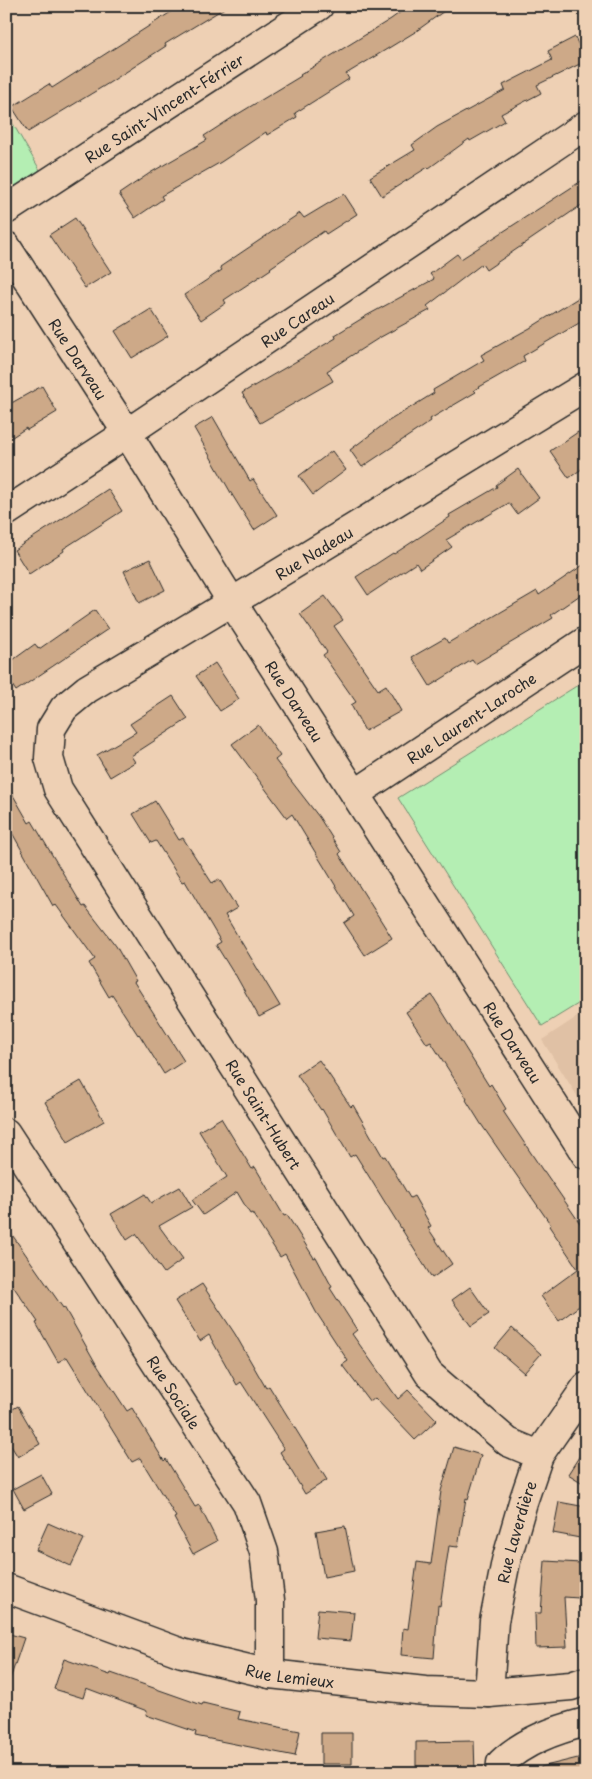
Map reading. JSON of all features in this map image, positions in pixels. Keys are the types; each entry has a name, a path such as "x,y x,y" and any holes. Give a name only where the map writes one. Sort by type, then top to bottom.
{"street":[{"name":"Rue Saint-Vincent-Férrier","path":"6,210 319,6"},
{"name":"Rue Careau","path":"6,512 586,125"},
{"name":"Rue Darveau","path":"6,246 586,1155"},
{"name":"Rue Nadeau","path":"51,729 64,708 87,689 586,386"},
{"name":"Rue Laurent-Laroche","path":"355,794 586,641"},
{"name":"Rue Saint-Hubert","path":"51,729 49,758 58,789 429,1374 508,1442 540,1456"},
{"name":"Rue Sociale","path":"6,1133 247,1503 264,1552 270,1600 270,1674"},
{"name":"Rue Laverdière","path":"489,1693 494,1621 506,1561 540,1456 586,1387"},
{"name":"Rue Lemieux","path":"6,1588 182,1653 270,1674 425,1691 489,1693 572,1686 586,1682"},
{"path":"500,1773 501,1763 522,1746 560,1728 586,1722"}],"shaded area":[{"path":"586,1011 586,1110 542,1040"}],"green space":[{"path":"6,112 40,170 6,192"},
{"path":"586,680 586,999 542,1026 398,798"}],"building":[{"path":"168,6 228,6 165,44 166,46 109,83 28,132 12,107 49,84 52,88 171,12"},
{"path":"409,6 451,6 415,32 346,74 349,79 295,113 297,117 267,135 266,132 221,162 161,196 163,199 135,218 119,194 150,173 207,140 204,136"},
{"path":"575,37 586,61 537,85 541,93 501,114 505,121 470,141 469,139 429,168 382,196 370,177 415,150 412,145 437,127 505,90 503,85 552,60 548,51"},
{"path":"586,178 586,202 486,270 482,264 427,306 430,310 379,338 327,371 333,381 260,423 242,393 336,338 335,335 366,316 434,279 430,274 457,254 461,259"},
{"path":"344,194 357,214 326,234 324,231 224,300 226,303 201,320 184,295 222,270 220,267 300,213 304,218"},
{"path":"75,218 111,272 85,288 49,235"},
{"path":"586,293 586,319 523,356 525,361 474,390 476,392 430,419 431,421 362,467 350,450 387,422 434,393 433,390 484,360 481,355 530,328"},
{"path":"151,309 168,336 132,358 115,331"},
{"path":"42,386 57,412 6,441 6,406"},
{"path":"213,417 250,481 253,479 277,515 254,530 194,428"},
{"path":"578,432 586,444 586,466 569,478 550,451"},
{"path":"332,451 346,470 313,495 299,476"},
{"path":"518,469 539,498 517,514 509,503 446,540 452,547 420,569 416,563 368,595 356,577 450,517 449,515 497,487 496,485"},
{"path":"108,489 122,511 63,549 64,551 29,574 14,550"},
{"path":"150,559 165,590 139,603 124,571"},
{"path":"586,563 586,591 551,615 553,618 475,664 472,660 430,686 412,657 445,638 448,643 537,591 539,595"},
{"path":"325,596 343,620 334,626 378,690 386,685 401,711 365,731 351,705 356,702 323,655 327,652 300,614"},
{"path":"95,610 108,629 16,691 6,676 6,665 35,644 39,649"},
{"path":"215,663 239,699 220,711 196,676"},
{"path":"173,696 188,719 131,756 135,762 110,777 97,755 136,732 130,724"},
{"path":"258,725 280,756 275,760 319,817 341,852 339,854 392,938 365,955 344,923 354,916 292,814 287,818 232,744"},
{"path":"6,783 29,823 32,821 83,907 85,906 116,946 136,981 134,982 184,1061 164,1074 112,995 109,997 89,963 95,959 56,905 53,906 6,822"},
{"path":"155,801 179,840 183,838 212,883 219,879 237,908 225,915 280,1006 259,1017 216,945 221,942 185,881 182,882 156,841 151,843 133,814"},
{"path":"432,995 489,1086 491,1084 506,1109 503,1111 586,1232 586,1301 559,1321 541,1296 578,1269 549,1226 551,1225 481,1124 431,1042 427,1044 406,1012"},
{"path":"319,1060 351,1107 353,1105 383,1157 385,1156 410,1198 414,1196 431,1226 428,1228 452,1264 432,1278 355,1154 350,1157 322,1109 297,1075"},
{"path":"81,1081 104,1121 68,1142 45,1102"},
{"path":"221,1118 252,1169 255,1167 284,1216 287,1215 314,1258 316,1257 332,1287 330,1288 357,1330 352,1334 398,1399 408,1390 437,1420 415,1440 375,1398 370,1402 342,1365 348,1361 316,1312 285,1254 280,1257 237,1192 203,1215 192,1200 227,1177 199,1131"},
{"path":"180,1187 192,1207 159,1226 183,1259 164,1273 136,1234 127,1240 111,1214 145,1194 151,1203"},
{"path":"6,1226 64,1307 95,1362 127,1411 132,1408 195,1507 199,1505 217,1541 193,1554 174,1518 176,1517 140,1458 132,1462 67,1357 58,1362 36,1323 38,1322 6,1276"},
{"path":"202,1284 235,1334 266,1388 269,1386 327,1480 305,1494 280,1452 284,1449 241,1382 237,1385 209,1335 200,1341 175,1301"},
{"path":"470,1287 489,1314 471,1326 452,1300"},
{"path":"512,1328 541,1354 524,1373 495,1348"},
{"path":"18,1406 40,1444 18,1457 6,1438 6,1413"},
{"path":"586,1446 586,1485 568,1474"},
{"path":"454,1447 481,1455 468,1499 466,1498 458,1547 449,1546 440,1606 438,1605 434,1658 401,1655 403,1628 408,1629 417,1562 431,1564 441,1491"},
{"path":"41,1474 52,1494 24,1509 13,1489"},
{"path":"559,1502 586,1507 580,1538 553,1533"},
{"path":"48,1523 84,1539 71,1566 36,1550"},
{"path":"345,1526 354,1571 324,1577 316,1531"},
{"path":"545,1561 581,1563 579,1598 564,1597 567,1647 536,1648 535,1613 541,1613"},
{"path":"318,1609 354,1612 351,1641 315,1638"},
{"path":"6,1633 24,1638 9,1682 6,1681"},
{"path":"64,1659 110,1675 111,1673 202,1705 203,1703 240,1712 238,1719 300,1731 295,1756 195,1736 196,1732 146,1715 147,1711 86,1688 83,1698 54,1689"},
{"path":"321,1733 352,1733 352,1764 321,1764"},
{"path":"474,1741 475,1773 416,1773 416,1742"},
{"path":"586,1756 586,1773 541,1773 541,1767"}]}
